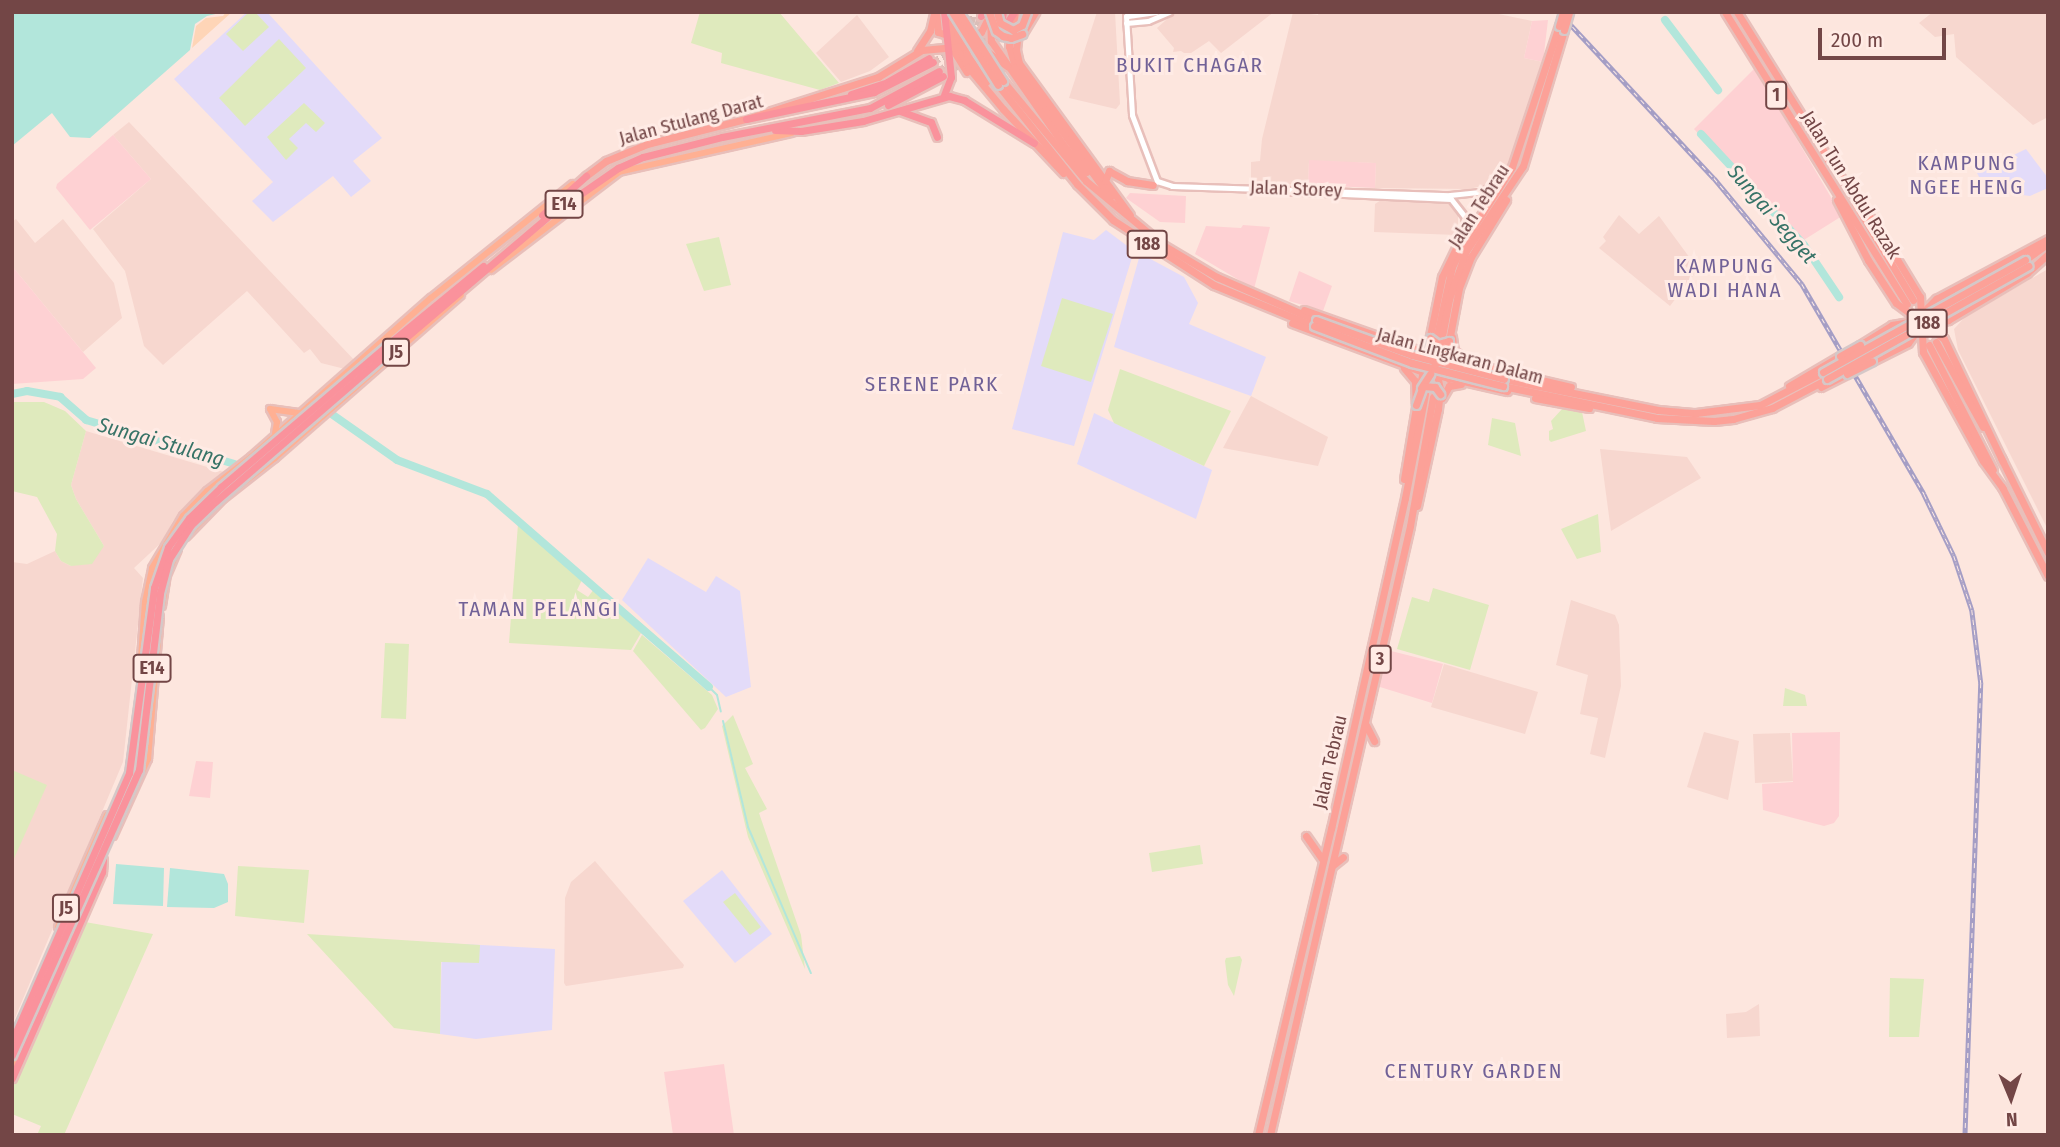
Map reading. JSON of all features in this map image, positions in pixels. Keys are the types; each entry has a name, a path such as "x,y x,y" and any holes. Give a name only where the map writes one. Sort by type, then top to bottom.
{"highway":[{"path":"935,12 937,30 954,36 981,32 989,12"},
{"path":"915,54 930,31 935,12"},
{"path":"954,12 955,45 960,63 987,97 1077,184"},
{"path":"937,99 950,86 949,64 955,45 954,12"},
{"name":"Jalan Lingkaran Dalam","path":"954,12 1001,83 1077,184 1113,220 1160,253 1226,290 1412,363 1503,386 1667,415 1733,419 1772,408 2048,253"},
{"path":"989,12 996,31 1012,38 1022,34 1035,12"},
{"path":"989,12 991,41 1007,66 1065,147 1106,191"},
{"path":"998,36 1014,12"},
{"path":"1014,12 1009,46 1015,67 1116,206"},
{"path":"1001,14 1000,23 1013,30 1022,25 1025,12"},
{"path":"1025,12 1016,43 1019,62 1133,220"},
{"name":"Jalan Tebrau","path":"1437,339 1452,267 1504,180 1521,144 1540,95 1561,28 1563,12"},
{"name":"Jalan Tebrau","path":"1437,339 1466,251 1510,190 1529,151 1540,84 1569,12"},
{"name":"Jalan Tun Abdul Razak","path":"1725,12 1827,177 1913,300"},
{"name":"Jalan Tun Abdul Razak","path":"1737,12 1829,160 1878,228 1913,300"},
{"path":"955,45 971,62 1015,123"},
{"path":"746,119 878,77 928,48 955,45 984,47 1007,66"},
{"path":"928,48 942,54 949,64"},
{"name":"Jalan Stulang Darat","path":"586,176 606,160 627,151 746,119 874,93 931,60"},
{"path":"1540,84 1543,65"},
{"name":"E14","path":"12,1055 139,770 160,593 166,565 178,541 191,525 245,475 550,215 590,185 630,163 722,137 900,101 941,73"},
{"name":"Jalan Lingkaran Dalam","path":"1001,83 1072,167 1133,220 1198,267 1315,323"},
{"path":"937,99 957,97 966,107 978,109 1034,143"},
{"name":"J5","path":"801,131 900,111 937,99"},
{"path":"900,111 931,122 937,137"},
{"path":"755,130 801,131"},
{"path":"1105,182 1109,171 1127,181 1153,185"},
{"name":"E14","path":"12,1041 126,781 140,706 154,588 161,562 175,535 189,518 255,458 586,176"},
{"path":"1827,177 1852,231 1896,303 1922,322"},
{"path":"1487,368 1462,358 1454,351 1453,324 1459,288 1471,257 1510,190"},
{"path":"1432,369 1437,339 1439,291 1447,265 1463,237 1477,222"},
{"path":"1772,408 1902,347 1912,339 1927,308 1936,299 2048,242"},
{"name":"Jalan Lingkaran Dalam","path":"2026,263 2048,242"},
{"path":"1139,251 1160,253"},
{"path":"1744,408 1860,345 1892,324 1903,321 1948,320 2027,273 2048,253"},
{"path":"1226,290 1245,302 1414,369 1432,369 1455,360 1602,394 1638,410"},
{"path":"1936,299 1913,300 1922,322 1936,342 2003,462 2048,552"},
{"path":"1268,301 1322,316 1420,351 1432,369 1438,409"},
{"path":"1892,324 1896,303"},
{"path":"1936,342 1948,320"},
{"path":"1922,322 1920,340 1923,352 1983,461 2003,489"},
{"path":"1426,358 1437,339 1453,324"},
{"path":"1406,347 1437,339"},
{"path":"1401,512 1416,405 1422,383 1445,353 1437,339"},
{"path":"1936,342 2003,489 2048,576"},
{"path":"1902,347 1913,347 1923,352"},
{"path":"1414,369 1421,363 1420,351"},
{"path":"1449,379 1446,370 1455,360"},
{"path":"1401,365 1415,382 1416,405"},
{"path":"1432,369 1449,379 1573,406 1638,410"},
{"name":"Jalan Lingkaran Dalam","path":"1667,415 1744,408 1770,401 1825,376"},
{"path":"1416,405 1423,386 1431,385 1437,396"},
{"path":"1410,526 1438,409 1449,386 1476,385"},
{"name":"Jalan Tebrau","path":"1258,1135 1323,860 1425,394"},
{"name":"Jalan Tebrau","path":"1270,1135 1410,526 1437,396"},
{"path":"1365,724 1374,741"},
{"path":"1306,836 1323,860"},
{"path":"1331,867 1343,858"},
{"path":"12,1078 102,872 103,860"},
{"path":"1264,1135 1279,1091"},
{"path":"1251,1135 1262,1115"}],"main road":[{"path":"1126,19 1156,12"},
{"path":"1126,19 1148,21 1169,12"},
{"path":"1126,19 1131,108 1152,174 1157,181 1172,186 1227,187"},
{"name":"Jalan Stulang Darat","path":"306,428 515,250 619,172 706,150 801,131"},
{"name":"Jalan Stulang Darat","path":"290,425 300,413 431,298 557,195 586,176"},
{"name":"Jalan Storey","path":"1227,187 1468,194 1491,188 1504,180"},
{"name":"Jalan Storey","path":"1227,187 1451,199 1465,217 1463,237"},
{"path":"273,437 277,426 270,409 300,413"},
{"path":"229,494 286,444 290,425 306,428"},
{"name":"J5","path":"12,1033 127,769 138,700 145,602 157,556 183,516 207,491 290,425"},
{"name":"J5","path":"12,1065 148,759 160,615 172,562 184,540 229,494 275,458 306,428"},
{"path":"157,556 172,562"},
{"path":"152,568 167,575"}],"shaded area":[{"path":"247,12 267,12 382,138 353,161 371,181 351,197 333,176 273,222 252,201 273,182 174,79"},
{"path":"1097,12 1115,12 1120,104 1116,109 1069,98"},
{"path":"1175,12 1274,12 1221,53 1209,41 1191,53 1184,53 1173,52 1174,48 1157,28"},
{"path":"1293,12 1318,15 1319,12 1489,12 1532,21 1524,58 1543,62 1519,145 1506,170 1486,185 1469,189 1375,188 1376,163 1309,161 1308,185 1251,183 1251,162 1260,161 1262,139"},
{"path":"1933,12 2048,12 2048,117 2033,125 1956,57 1954,34 1935,37 1919,23"},
{"path":"857,15 889,57 870,71 841,82 816,53"},
{"path":"1548,20 1543,62 1524,58 1532,21"},
{"path":"1755,68 1842,216 1799,243 1694,129"},
{"path":"129,122 357,363 349,370 321,363 310,349 304,353 247,291 163,365 144,346 125,271 93,229 151,179 113,135"},
{"path":"113,135 151,179 90,230 56,188 57,184"},
{"path":"2026,149 2048,178 2048,188 2030,196 1986,190 1977,173"},
{"path":"1309,160 1376,163 1375,188 1308,185"},
{"path":"1130,193 1186,196 1185,223 1160,222 1126,198"},
{"path":"1381,200 1451,203 1458,211 1458,235 1374,232 1375,204"},
{"path":"1619,215 1639,234 1659,216 1698,269 1670,306 1599,248 1606,241 1603,237"},
{"path":"16,219 35,243 63,219 114,283 122,318 83,352 12,266 12,222"},
{"path":"1243,225 1270,227 1254,289 1195,254 1206,226 1241,228"},
{"path":"1106,230 1134,251 1074,446 1012,429 1063,232 1094,240"},
{"path":"1143,255 1184,277 1198,303 1189,324 1266,357 1251,396 1114,347 1139,258"},
{"path":"12,266 96,368 83,379 12,384"},
{"path":"2048,269 2048,530 1958,350 1954,329 1965,317"},
{"path":"1299,271 1332,286 1323,311 1289,301"},
{"path":"1251,396 1328,437 1318,466 1223,448"},
{"path":"1094,413 1212,470 1196,519 1077,464"},
{"path":"86,431 224,472 194,498 173,521 163,541 134,568 143,578 123,762 12,1025 12,562 27,564 55,551 61,561 71,566 104,546 76,499 71,485"},
{"path":"1600,449 1687,457 1701,478 1611,531"},
{"path":"648,558 706,592 716,576 740,591 751,687 726,697 622,600"},
{"path":"1571,600 1615,615 1619,625 1621,686 1605,758 1590,754 1598,718 1580,714 1588,675 1556,665"},
{"path":"1387,650 1443,664 1432,703 1380,687 1378,682"},
{"path":"1444,664 1538,692 1525,734 1431,707"},
{"path":"1704,732 1739,741 1728,800 1687,787"},
{"path":"1840,732 1839,816 1834,823 1824,826 1763,810 1762,784 1793,782 1792,733"},
{"path":"1790,733 1793,781 1755,783 1753,734"},
{"path":"196,761 213,762 210,798 189,796"},
{"path":"595,861 684,965 683,968 566,986 565,898 571,882"},
{"path":"722,870 772,934 735,963 683,901"},
{"path":"442,943 555,949 552,1030 476,1039 440,1034"},
{"path":"1759,1004 1760,1036 1727,1038 1726,1014 1746,1012"},
{"path":"724,1064 734,1135 673,1135 664,1072"}],"green space":[{"path":"249,12 255,12 269,27 243,51 226,34"},
{"path":"700,12 779,12 839,83 820,90 721,63 722,53 691,43"},
{"path":"279,39 306,68 245,126 219,98"},
{"path":"304,103 325,123 316,132 306,123 289,139 298,148 286,160 267,137"},
{"path":"719,237 731,285 704,291 686,244"},
{"path":"1062,298 1113,314 1091,382 1041,366"},
{"path":"1120,369 1231,411 1204,466 1114,423 1108,410"},
{"path":"12,402 44,402 65,411 86,431 71,485 76,499 104,546 92,564 71,566 61,561 55,551 57,534 37,497 12,491"},
{"path":"1563,408 1582,412 1586,431 1551,442 1551,421"},
{"path":"1492,418 1515,423 1521,456 1488,445"},
{"path":"1598,514 1601,552 1577,559 1561,529"},
{"path":"518,524 582,580 577,590 588,597 594,589 641,633 631,650 509,643"},
{"path":"1433,588 1489,605 1470,670 1397,649 1412,597 1429,602"},
{"path":"642,635 712,695 718,709 705,728 701,730 633,651"},
{"path":"385,643 409,644 406,719 381,718"},
{"path":"1785,688 1805,695 1807,706 1783,706"},
{"path":"733,715 753,764 745,768 767,809 759,813 801,935 805,969 748,837 722,726"},
{"path":"12,770 47,785 12,863"},
{"path":"1200,845 1203,864 1152,872 1149,853"},
{"path":"238,866 309,870 304,923 235,916"},
{"path":"735,893 761,927 750,935 723,902"},
{"path":"85,922 153,934 64,1135 37,1135 41,1126 12,1114 12,1083"},
{"path":"307,934 480,945 479,963 441,962 440,1034 394,1028"},
{"path":"1240,956 1242,960 1234,996 1228,985 1225,961 1226,958"},
{"path":"1890,978 1924,979 1919,1037 1889,1037"}],"sand":[{"path":"226,12 232,12 192,48 196,26 206,18 223,16"}],"water":[{"path":"12,12 224,12 207,16 195,24 190,50 90,138 70,137 52,113 12,146"},
{"path":"116,864 164,868 163,906 113,904"},
{"path":"170,868 224,874 228,884 228,902 214,908 167,907"}],"waterway":[{"name":"Sungai Segget","path":"1665,20 1718,90"},
{"name":"Sungai Segget","path":"1701,134 1804,245 1839,297"},
{"name":"Sungai Stulang","path":"12,394 27,391 60,397 86,420 235,464"},
{"path":"333,415 397,460 487,494 709,687"},
{"path":"709,687 717,695 721,712"},
{"path":"723,721 748,827 811,973"}],"tunnel":[{"path":"968,33 974,12"},
{"path":"974,35 981,16"},
{"path":"939,71 992,32"},
{"path":"943,76 998,36"},
{"path":"933,62 953,50"}],"railway":[{"path":"1559,12 1714,178 1802,284 1924,494 1954,556 1972,610 1981,683 1965,1135"}],"district":[{"name":"BUKIT CHAGAR","path":"1190,65"},
{"name":"KAMPUNG NGEE HENG","path":"1967,175"},
{"name":"KAMPUNG WADI HANA","path":"1725,278"},
{"name":"SERENE PARK","path":"932,384"},
{"name":"TAMAN PELANGI","path":"539,609"},
{"name":"CENTURY GARDEN","path":"1474,1071"}]}
